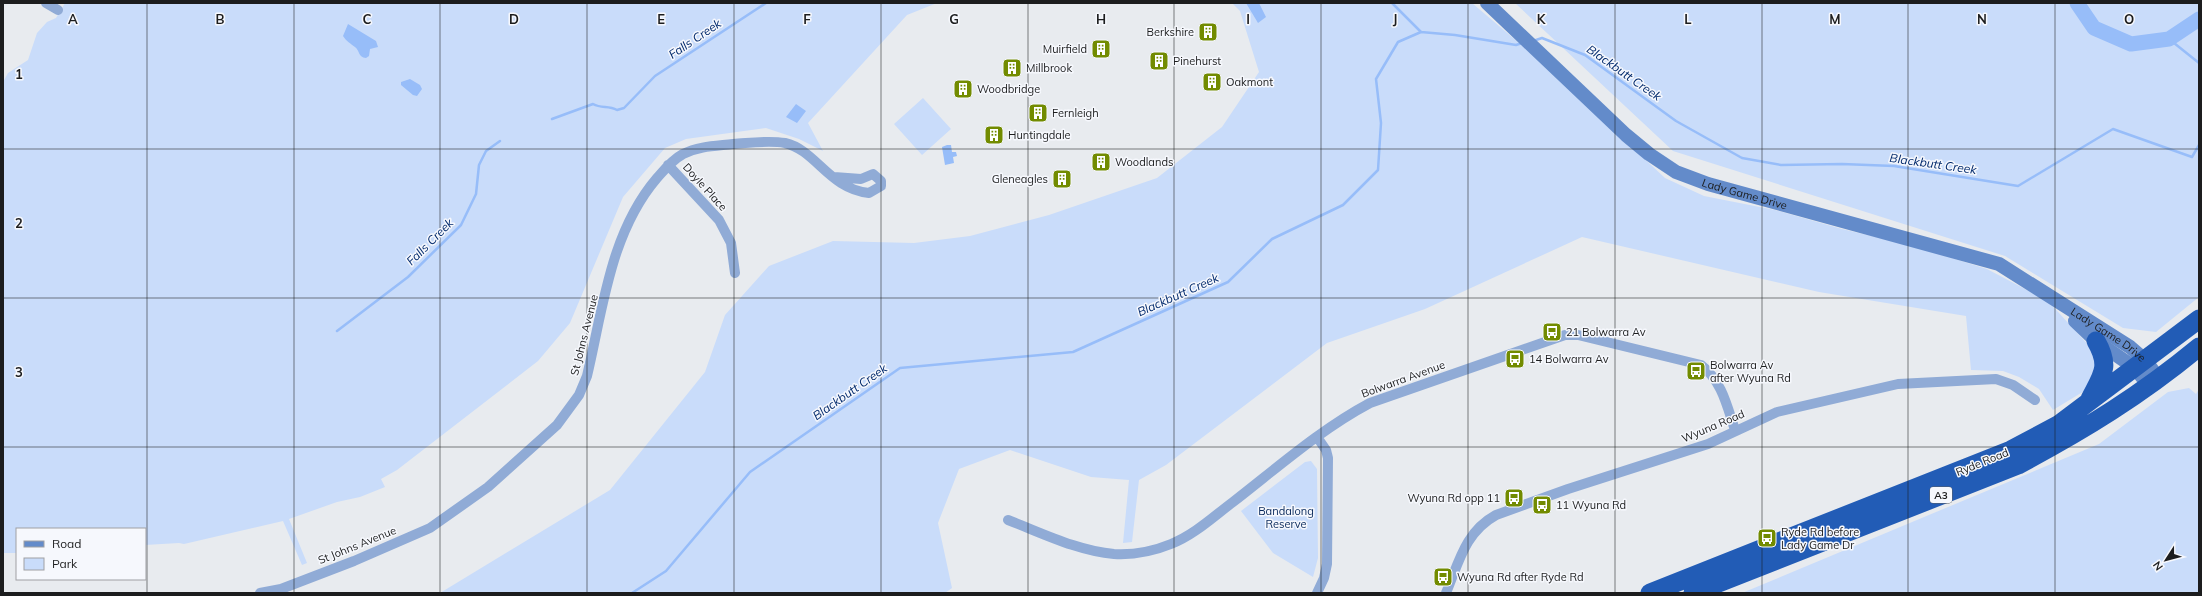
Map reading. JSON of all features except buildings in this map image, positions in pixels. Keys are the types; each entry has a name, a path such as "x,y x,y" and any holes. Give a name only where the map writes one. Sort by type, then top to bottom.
{"highway":[{"name":"Ryde Road","path":"1650,593 2011,450 2058,425 2088,404 2199,319"},
{"path":"2088,404 2105,369 2105,362 2096,340"},
{"name":"Ryde Road","path":"1693,593 2018,465 2082,430 2154,382 2199,347"}],"main road":[{"name":"Lady Game Drive","path":"1487,3 1626,134 1649,154 1676,172 1708,184 1999,264 2023,278 2051,299 2096,340 2140,364"},
{"name":"Lady Game Drive","path":"2051,299 2130,347 2140,364 2154,382"}],"street":[{"path":"46,3 58,10"},
{"name":"St Johns Avenue","path":"260,593 281,589 354,561 430,528 488,487 558,425 579,395 587,376 616,253 623,233 632,214 646,191 668,165 682,155 705,147 777,142 794,147 834,177"},
{"name":"Doyle Place","path":"668,165 719,220 731,242 735,273"},
{"name":"Bolwarra Avenue","path":"1008,520 1097,552 1116,554 1154,550 1172,544 1199,528 1317,437 1353,412 1370,403 1565,335 1578,334 1701,365 1711,374 1719,385 1735,430"},
{"name":"Wyuna Road","path":"1446,593 1470,538 1486,520 1568,489 1708,444 1735,430 1777,412 1898,384 1996,379 2013,385 2035,400"},
{"path":"1317,437 1326,450 1328,465 1327,564 1324,578 1317,593"}],"green space":[{"path":"65,3 937,3 907,15 808,123 823,151 799,139 766,128 686,139 665,148 623,197 570,323 538,361 397,470 381,479 385,487 360,497 337,502 289,519 307,563 302,565 283,521 184,544 146,545 146,528 16,528 16,553 3,553 3,82 8,73 28,60 37,33 47,22 56,18"},
{"path":"1232,3 1472,3 1532,54 1665,178 1704,196 1775,210 1842,229 1910,245 1987,269 2048,301 2093,350 2099,373 2086,390 2053,410 2039,389 2019,377 2003,371 1971,370 1966,316 1819,292 1582,237 1425,309 1327,343 1166,465 1139,480 1132,542 1123,543 1129,480 1091,477 1010,450 959,469 938,523 952,588 945,593 440,593 610,490 705,372 725,315 769,266 833,241 914,243 970,236 1049,215 1157,178 1222,127 1259,72 1240,11"},
{"path":"1515,3 2199,3 2199,297 2156,332 2123,328 2005,256 1673,151"},
{"path":"923,98 951,129 922,155 894,124"},
{"path":"2189,388 2196,394 2199,389 2199,593 1742,593 2099,444 2168,392"},
{"name":"Bandalong Reserve","path":"1311,461 1317,469 1318,558 1313,577 1273,553 1241,511 1305,462"}],"water":[{"path":"1246,3 1259,3 1266,17 1258,23"},
{"path":"348,24 376,41 378,47 370,49 369,56 366,58 360,55 357,49 343,36"},
{"path":"410,79 420,85 422,89 417,96 413,95 401,85 401,82"},
{"path":"796,104 806,111 797,123 786,117"},
{"path":"951,145 952,152 956,152 957,156 953,157 954,163 945,165 942,147"}],"waterway":[{"name":"Falls Creek","path":"552,119 593,104 617,110 624,108 655,76 766,3"},
{"name":"Falls Creek","path":"1392,3 1421,32"},
{"path":"2077,3 2094,28 2131,44 2169,39 2199,19"},
{"name":"Blackbutt Creek","path":"632,593 666,571 750,472 900,368 1073,352 1228,282 1272,239 1343,205 1378,170 1381,123 1376,79 1398,42 1421,32 1455,35 1516,45 1522,43"},
{"name":"Blackbutt Creek","path":"1533,41 1542,38 1585,55 1676,121 1742,158 1781,165 1842,164 1894,166 2018,186 2113,129 2192,157 2199,145"},
{"name":"Blackbutt Creek","path":"2169,39 2199,63"},
{"name":"Falls Creek","path":"337,331 408,277 461,225 476,194 479,165 486,151 500,141"}],"place":[{"name":"Berkshire","path":"1208,32"},
{"name":"Muirfield","path":"1101,49"},
{"name":"Pinehurst","path":"1159,61"},
{"name":"Millbrook","path":"1012,68"},
{"name":"Oakmont","path":"1212,82"},
{"name":"Woodbridge","path":"963,89"},
{"name":"Fernleigh","path":"1038,113"},
{"name":"Huntingdale","path":"994,135"},
{"name":"Woodlands","path":"1101,162"},
{"name":"Gleneagles","path":"1062,179"},
{"name":"21 Bolwarra Av","path":"1552,332"},
{"name":"14 Bolwarra Av","path":"1515,359"},
{"name":"Bolwarra Av after Wyuna Rd","path":"1696,371"},
{"name":"Wyuna Rd opp 11","path":"1514,498"},
{"name":"11 Wyuna Rd","path":"1542,505"},
{"name":"Ryde Rd before Lady Game Dr","path":"1767,538"},
{"name":"Wyuna Rd after Ryde Rd","path":"1443,577"}]}
